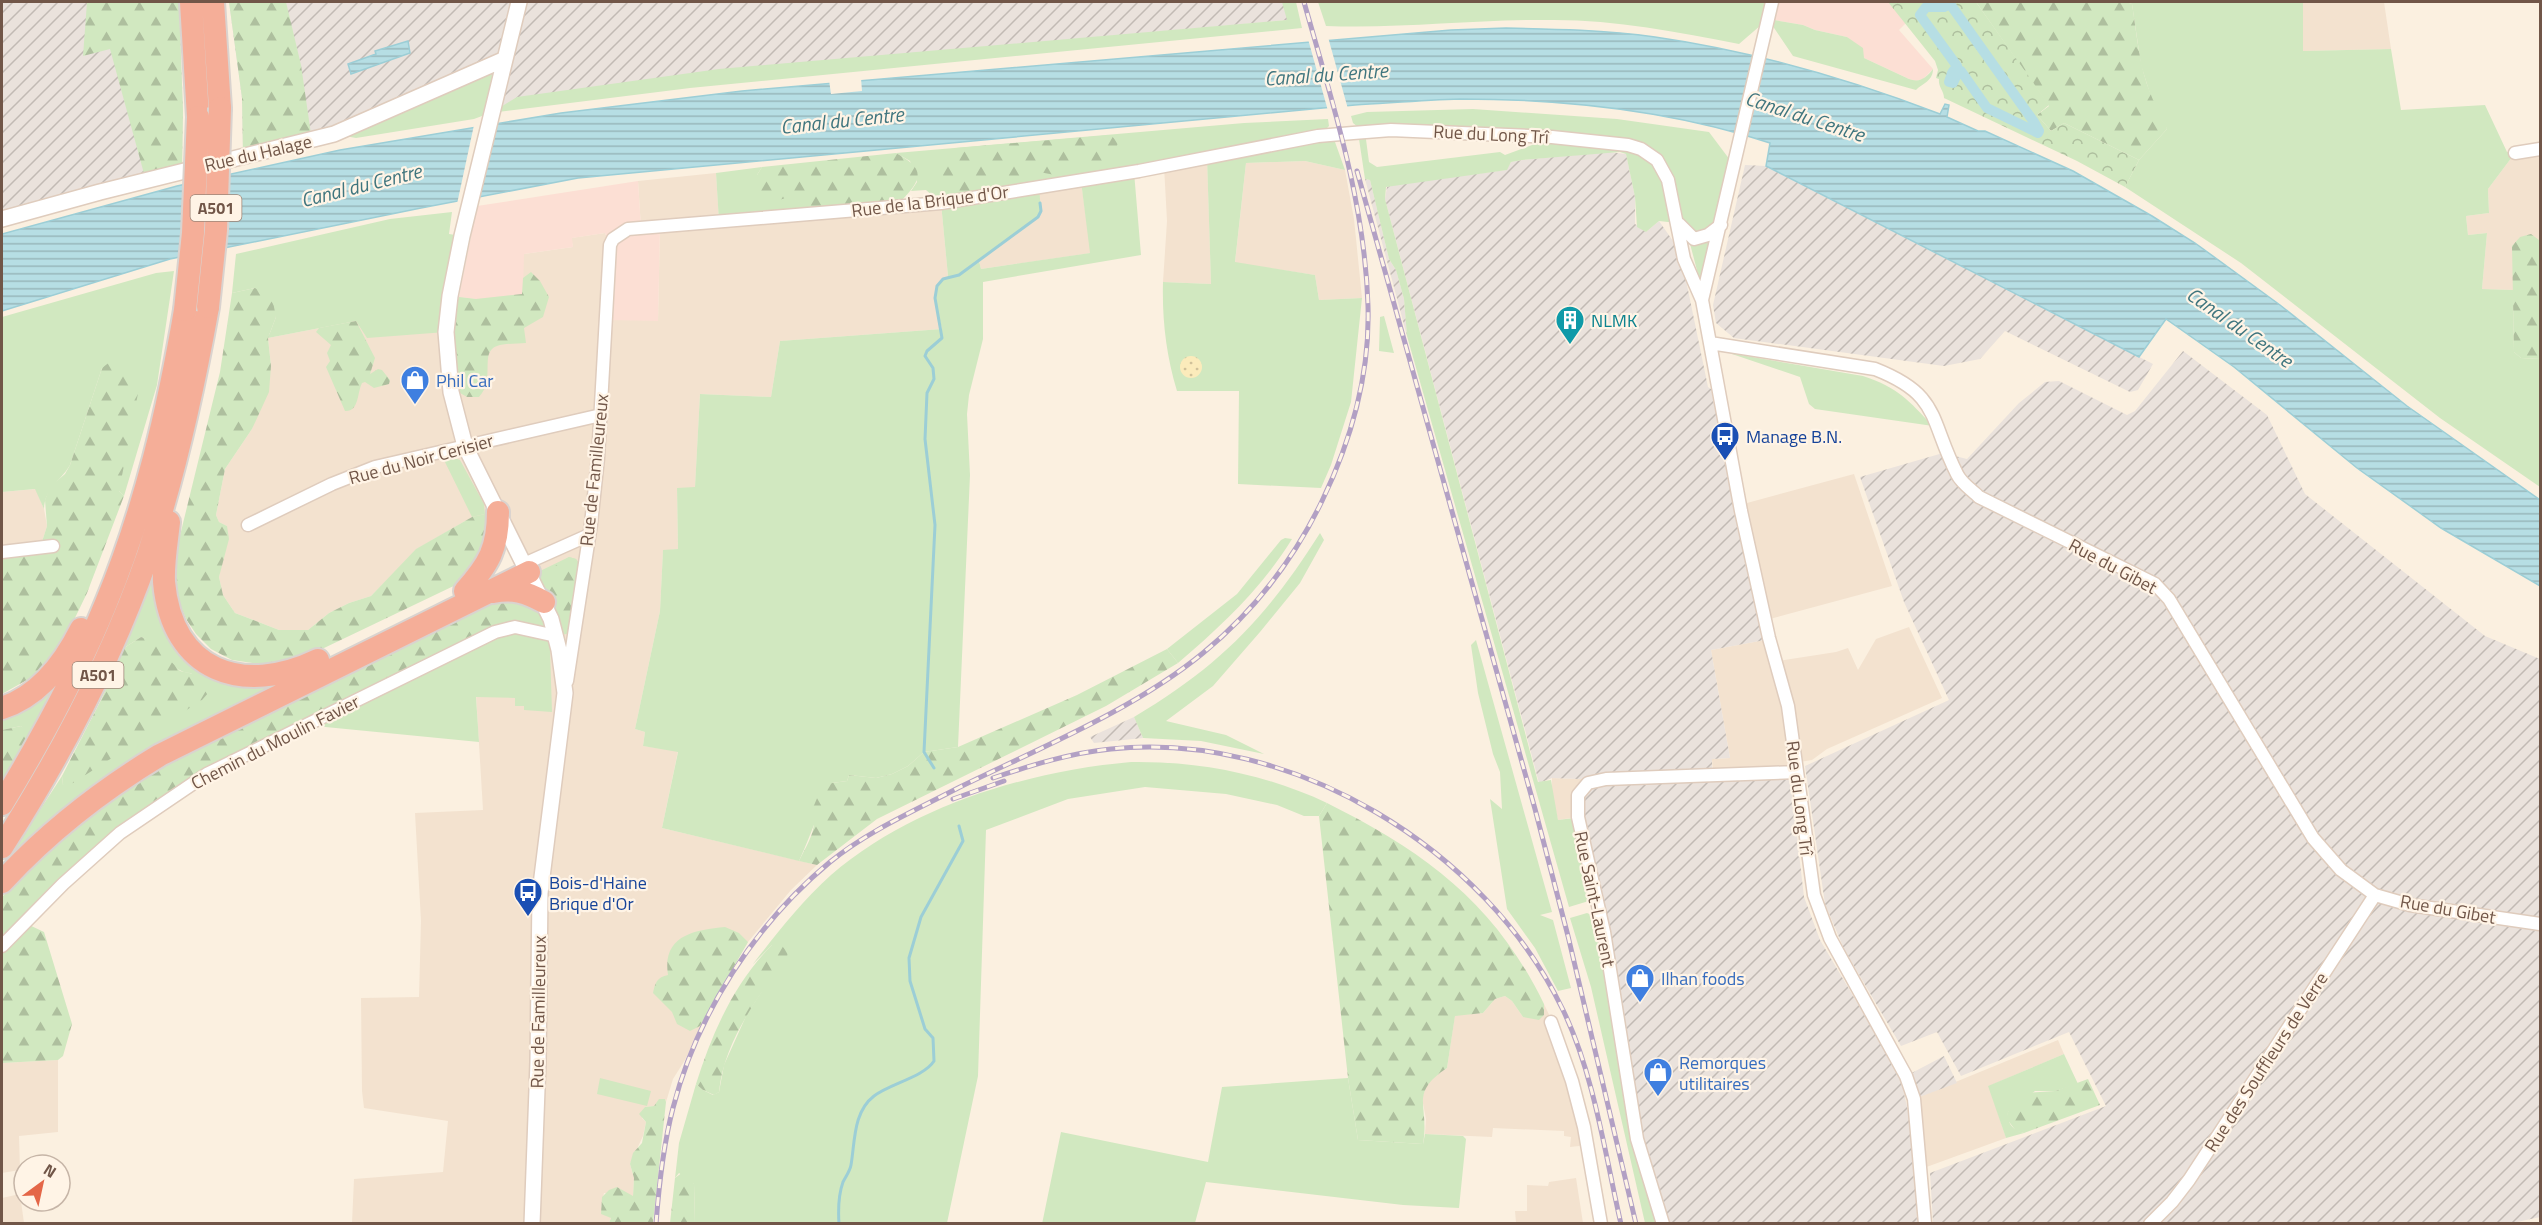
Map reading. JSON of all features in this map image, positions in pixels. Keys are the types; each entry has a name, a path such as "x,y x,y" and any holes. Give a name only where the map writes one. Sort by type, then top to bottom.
{"highway":[{"name":"A501","path":"2,804 37,746 91,639 147,484 173,380 185,310 193,233 198,117 191,2"},
{"name":"A501","path":"2,847 56,759 107,658 147,555 168,490 193,388 208,307 216,230 220,108 213,2"},
{"path":"168,490 169,521 164,559 164,581 168,604 178,632 188,647 204,662 224,673 243,677 294,672 526,568"},
{"path":"475,592 496,540 498,512"},
{"path":"2,708 34,690 49,677 75,640 96,598 117,572"},
{"path":"2,882 66,820 118,780 160,754 475,592 517,590 544,602"}],"street":[{"name":"Rue de Familleureux","path":"519,2 490,113 462,236 450,296 446,332 451,392 465,446 544,602 556,636 565,693"},
{"path":"1702,300 1772,2"},
{"name":"Rue du Halage","path":"2,219 119,187 334,134 505,59"},
{"name":"Rue du Long Trî","path":"1254,147 1318,136 1390,130 1552,137 1641,148 1657,160 1663,169 1668,180 1684,259 1702,300 1741,510 1769,638 1788,706 1810,876 1820,915 1830,939 1895,1053 1914,1099 1925,1224"},
{"name":"Rue de la Brique d'Or","path":"610,245 613,239 628,229 941,203 1134,172 1254,147"},
{"path":"2515,153 2541,149"},
{"path":"1677,222 1688,236 1694,239 1708,235 1720,225"},
{"name":"Rue de Familleureux","path":"532,1224 538,1062 539,902 565,693 589,536 601,415 610,245"},
{"name":"Rue du Gibet","path":"1710,343 1875,369 1899,378 1918,393 1930,408 1958,476 1979,497 2155,584 2169,599 2313,838 2341,870 2375,895 2410,905 2541,924"},
{"name":"Rue du Noir Cerisier","path":"248,525 356,474 601,415"},
{"path":"526,568 589,536"},
{"path":"2,552 52,546"},
{"name":"Chemin du Moulin Favier","path":"2,946 63,884 120,834 207,774 495,632 515,627 556,636"},
{"name":"Rue Saint-Laurent","path":"1663,1224 1637,1139 1604,932 1578,819 1576,799 1588,783 1606,779 1797,772"},
{"name":"Rue des Souffleurs de Verre","path":"2150,1224 2172,1202 2189,1180 2375,895"},
{"path":"1551,1022 1572,1081 1584,1127 1601,1224"}],"shaded area":[{"path":"2,2 179,2 183,111 182,165 2,219"},
{"path":"229,2 1296,2 1288,20 894,55 334,134 243,150 242,98"},
{"path":"1772,2 1888,2 1907,22 1899,30 1933,69 1923,79 1916,81 1909,79 1864,58 1847,37 1803,25 1768,19"},
{"path":"2303,2 2384,2 2391,49 2303,51"},
{"path":"2540,149 2540,245 2539,240 2513,246 2513,290 2482,289 2487,233 2468,235 2466,216 2489,213 2488,189 2515,153"},
{"path":"1608,152 1626,154 1635,197 1635,224 1646,232 1659,221 1680,251 1765,640 1711,650 1730,758 1712,759 1712,771 1579,779 1552,778 1539,783 1385,199 1387,187 1395,184 1506,170 1511,162 1522,160"},
{"path":"1207,157 1211,284 1163,282 1167,221 1164,166"},
{"path":"1305,161 1345,170 1354,219 1362,298 1319,300 1315,275 1235,263 1246,163"},
{"path":"1745,165 1766,166 2153,364 2138,390 2130,392 2005,331 1980,359 1944,366 1734,338 1716,323 1713,305"},
{"path":"716,173 719,221 941,203 948,276 937,285 935,298 942,329 780,341 771,397 700,394 695,488 677,489 678,549 663,551 660,611 635,729 645,732 643,746 678,751 662,828 817,865 791,890 748,942 718,991 685,1060 673,1079 666,1102 665,1099 654,1106 645,1107 642,1118 646,1122 643,1136 630,1164 634,1178 633,1197 604,1193 601,1207 611,1218 609,1223 352,1223 354,1179 443,1172 448,1121 364,1108 362,1091 361,998 419,997 421,921 415,813 483,810 474,661 556,636 491,518 472,517 417,549 371,596 329,613 308,630 279,630 235,613 223,595 219,577 227,526 219,522 216,515 225,469 252,429 271,366 268,338 356,321 446,332 459,297 476,299 524,254 573,247 571,238 605,233 610,245 658,321 660,227 641,228 638,181"},
{"path":"1365,179 1370,180 1389,259 1396,270 1404,299 1407,336"},
{"path":"638,181 641,228 660,226 658,321 606,320 610,245 605,233 572,238 573,247 524,254 523,294 476,299 459,297 477,206"},
{"path":"1081,181 1091,253 981,269 979,261 1038,217 1038,187"},
{"path":"2183,351 2267,415 2305,494 2485,636 2540,659 2540,1217 2508,1224 1933,1223 1930,1173 2106,1106 2069,1032 1961,1076 1937,1032 1901,1046 1844,949 1825,904 1805,766 1949,700 1904,602 1860,477 1943,453 1967,459 2019,403 2045,382 2059,381 2127,415 2135,411"},
{"path":"1854,474 1892,586 1770,619 1746,512 1747,503"},
{"path":"36,489 44,509 47,526 40,548 2,552 2,492"},
{"path":"1909,627 1942,698 1827,749 1812,760 1800,762 1778,661 1848,648 1858,670 1876,639"},
{"path":"1765,640 1783,704 1794,771 1713,774 1712,759 1730,758 1711,650"},
{"path":"1134,717 1143,738 1094,743 1090,737"},
{"path":"1790,775 1804,897 1820,940 1900,1075 1914,1138 1917,1223 1666,1223 1642,1142 1625,1026 1602,897 1579,801 1590,790 1607,784"},
{"path":"1605,777 1588,783 1578,817 1558,820 1552,796 1552,778"},
{"path":"1505,996 1512,1001 1523,1017 1544,1015 1544,1004 1553,1023 1586,1141 1579,1146 1570,1147 1571,1137 1564,1136 1564,1131 1493,1128 1492,1137 1425,1134 1426,1119 1422,1098 1429,1080 1447,1068 1455,1015 1483,1013 1495,999"},
{"path":"2058,1040 2064,1054 1989,1086 2006,1138 1921,1169 1914,1099"},
{"path":"1944,1056 1957,1083 1914,1099 1906,1076"},
{"path":"58,1060 58,1132 19,1136 20,1153 12,1153 12,1171 2,1173 2,1063"},
{"path":"1576,1178 1583,1223 1516,1223 1515,1211 1527,1211 1527,1185 1548,1186 1549,1182"},
{"path":"12,1196 12,1213 23,1213 24,1223 2,1223 2,1198"}],"green space":[{"path":"87,2 179,2 183,111 182,171 146,181 110,49 83,56"},
{"path":"229,2 286,2 301,65 312,141 243,157 242,98"},
{"path":"1282,2 1296,2 1302,28 690,88 491,113 517,97 719,69 1287,20"},
{"path":"1318,2 1772,2 1768,19 1739,44 1600,22 1526,20 1354,27 1326,26"},
{"path":"1888,2 1976,2 2049,105 2037,115 2051,131 2064,123 2139,160 2125,187 2077,161 1944,98 1939,79 1936,78 1938,70 1935,61"},
{"path":"1976,2 2126,2 2132,4 2147,84 2167,129 2139,160 2064,123 2051,131 2037,115 2049,106"},
{"path":"2126,2 2303,2 2303,51 2391,49 2401,110 2485,105 2507,152 2515,153 2488,189 2489,213 2466,216 2468,235 2487,233 2482,289 2513,290 2514,352 2521,358 2540,359 2540,487 2440,418 2241,263 2125,187 2139,160 2167,129 2151,97 2141,65 2132,4"},
{"path":"1768,19 1803,25 1847,37 1863,48 1864,58 1909,79 1922,79 1933,69 1933,73 1916,90 1793,56"},
{"path":"505,59 491,113 474,119 356,138 334,134"},
{"path":"1473,109 1617,119 1709,132 1733,164 1701,278 1699,278 1688,236 1677,223 1659,221 1646,232 1637,227 1635,197 1626,154 1620,152 1522,160 1511,162 1507,170 1386,187 1385,199 1538,782 1551,780 1558,820 1574,818 1592,900 1569,907 1407,336 1404,299 1396,270 1389,259 1370,180 1365,179 1359,139 1364,132 1353,123 1351,116 1367,112","holes":["1365,132 1551,138 1505,155 1500,152 1377,167 1369,162"]},
{"path":"1328,119 1329,126 1319,136 1335,142 1345,170 1305,161 1246,163 1235,262 1315,275 1319,300 1362,298 1351,402 1331,465 1321,488 1238,484 1239,391 1177,391 1165,337 1163,282 1211,284 1207,158 1134,172 1141,255 983,282 983,339 969,395 967,414 970,475 958,747 924,752 908,766 892,774 876,778 849,775 847,781 832,783 799,861 662,828 678,752 643,746 645,732 635,729 660,611 663,550 678,549 677,488 695,487 700,394 771,397 780,341 942,329 936,293 938,286 948,276 941,203 926,190 911,191 917,182 910,161 896,153 1244,123","holes":["1081,181 1090,253 981,269 979,261 1038,217 1041,211 1039,187"]},
{"path":"1111,135 1118,143 1112,159 1098,169 1086,165 1073,167 1066,173 1055,175 1034,171 1017,178 985,180 967,193 958,196 946,194 943,186 946,179 939,171 940,159 956,148"},
{"path":"896,153 912,164 918,174 914,186 901,201 807,207 789,196 778,200 769,198 755,185 762,167"},
{"path":"762,167 757,175 808,207 901,201 719,222 716,173"},
{"path":"452,212 449,234 462,236 446,332 367,338 356,321 268,338 276,317 255,288 232,293 236,254 390,219"},
{"path":"2531,234 2539,240 2540,245 2540,359 2521,358 2514,352 2512,246 2520,237"},
{"path":"174,271 157,385 124,496 119,491 102,368 70,465 50,490 44,509 35,489 2,492 2,317 156,273"},
{"path":"531,272 540,281 549,297 543,317 524,328 526,343 504,344 492,349 489,354 484,390 479,397 467,397 460,393 450,321 459,297 476,299 522,294 523,278"},
{"path":"255,288 272,297 276,317 268,338 271,366 269,392 252,429 225,469 216,515 219,522 227,526 229,539 219,577 223,595 235,613 279,630 308,630 329,613 371,596 416,549 472,517 485,514 490,516 493,531 462,582 299,660 266,665 232,660 211,649 196,634 186,619 179,602 175,578 175,556 220,372 232,293"},
{"path":"1384,316 1394,353 1379,351 1380,317"},
{"path":"356,321 375,358 370,374 378,369 382,370 390,380 389,384 374,388 365,382 362,383 355,405 345,411 326,367 330,361 327,353 331,345 316,332 319,328"},
{"path":"1729,353 1863,376 1894,390 1933,426 1815,409 1809,404 1800,377"},
{"path":"111,361 129,366 141,378 119,491 124,496 87,593 60,649 34,676 2,694 2,552 40,548 47,526 45,500 50,487 65,474 70,465 102,368"},
{"path":"452,457 460,460 484,504 485,514 472,517 444,460"},
{"path":"1320,533 1324,540 1300,583 1260,632 1213,686 1166,721 1226,735 1264,754 1201,741 1143,738 1134,717 1165,698 1217,659 1261,615"},
{"path":"1285,538 1292,539 1268,574 1210,635 1178,663 1167,649 1237,594"},
{"path":"569,557 576,559 580,565 570,633 562,635 538,576 540,571"},
{"path":"569,557 576,559 580,565 573,615 564,619 559,615 556,607 561,600 551,596 544,586 555,566"},
{"path":"158,561 198,664 293,676 2,868 62,776 63,785 192,673 178,669 155,645 141,637 124,648"},
{"path":"505,597 541,612 547,624 543,628 556,636 559,650 550,650 552,712 524,710 524,706 515,706 515,698 476,697 479,742 305,725"},
{"path":"510,601 507,618 495,632 230,762 162,805 25,923 44,932 72,1024 63,1056 58,1060 2,1063 2,897 74,826 168,761 484,602"},
{"path":"141,637 151,640 180,671 203,676 209,692 202,700 73,783 63,785 62,776 101,700 124,648"},
{"path":"1476,640 1552,912 1540,915 1553,920 1571,988 1558,991 1535,948 1507,909 1490,799 1502,809 1500,772 1493,754 1478,693 1471,645"},
{"path":"79,649 29,737 21,726 2,730 2,715"},
{"path":"1167,649 1178,663 1106,706 877,819 817,865 799,861 813,830 812,810 821,789 832,783 847,781 849,775 876,778 892,774 908,766 924,752 958,747 1077,695"},
{"path":"21,726 27,731 29,737 2,781 2,730"},
{"path":"1131,762 1182,764 1231,771 1280,784 1327,803 1319,816 1304,816 1277,805 1226,794 1145,787 1068,799 986,830 978,1076 947,1223 695,1223 694,1184 679,1173 675,1178 679,1143 696,1084 713,1095 719,1092 724,1065 747,1014 762,991 772,945 753,964 810,896 831,875 863,851 934,811 972,796 1052,774"},
{"path":"1327,803 1395,841 1454,884 1480,909 1503,937 1525,968 1544,1004 1544,1015 1539,1020 1523,1017 1512,1001 1505,996 1495,999 1483,1013 1455,1016 1447,1068 1435,1077 1424,1093 1423,1144 1358,1140 1348,1078 1319,816"},
{"path":"1587,913 1596,917 1637,1139 1663,1223 1645,1223 1591,987 1570,918"},
{"path":"725,927 739,933 748,942 700,1026 690,1031 677,1024 672,1012 653,993 655,986 659,979 668,975 667,962 675,943 691,933"},
{"path":"780,944 788,952 787,957 754,1004 735,1037 722,1073 719,1092 714,1095 703,1090 696,1084 709,1046 735,992 772,945"},
{"path":"2064,1054 2078,1084 2055,1091 2035,1091 2008,1112 2012,1126 2024,1133 2006,1138 1988,1086"},
{"path":"600,1078 651,1091 647,1106 597,1094"},
{"path":"1348,1078 1358,1140 1423,1144 1425,1134 1463,1136 1466,1139 1459,1208 1403,1205 1206,1182 1195,1223 1042,1224 1061,1132 1208,1162 1222,1087"},
{"path":"2088,1079 2100,1105 2024,1133 2016,1131 2007,1119 2014,1102 2025,1093 2055,1091"},
{"path":"659,1099 665,1099 666,1102 653,1223 609,1223 611,1218 601,1214 602,1197 609,1190 617,1187 633,1196 634,1178 630,1164 633,1153 642,1143 646,1122 639,1114 645,1107 654,1106"},
{"path":"683,1172 688,1174 694,1184 695,1223 670,1223 675,1178"}],"sand":[{"path":"1191,356 1199,359 1202,367 1199,375 1191,378 1183,375 1180,367 1183,359"}],"water":[{"name":"Canal du Centre","path":"1506,28 1580,30 1636,35 1691,43 1764,58 1871,89 1940,114 1945,104 1949,105 1947,117 1978,131 1985,131 2073,171 2195,243 2280,305 2407,406 2540,500 2540,586 2441,528 2357,468 2234,367 2166,319 2139,357 1766,166 1770,143 1733,132 1656,115 1577,104 1460,99 1355,105 578,178 170,259 2,311 2,234 177,186 340,150 561,113 742,91 1451,30"},
{"path":"408,41 410,53 351,74 348,64 376,54 375,51"}],"pier":[{"path":"1328,37 1348,109 1328,111 1308,39"},
{"path":"861,78 862,91 831,94 829,80"},
{"path":"497,121 479,200 457,204 474,125"}],"waterway":[{"path":"1950,4 2034,122 2038,133 1987,108 1961,71 1958,72 1953,83 1949,82 1957,66 1920,15 1926,7 1944,7 1950,4"},
{"path":"934,768 924,752 935,525 925,439 927,393 934,379 933,368 925,356 927,351 942,338 935,298 937,286 943,279 959,275 1038,217 1041,211 1040,203"},
{"path":"839,1224 840,1192 850,1167 856,1128 862,1110 874,1096 923,1072 934,1061 933,1038 925,1029 910,981 909,958 921,917 963,841 959,826"}],"railway":[{"path":"656,1224 660,1180 673,1108 697,1039 732,973 777,913 830,862 876,831 1084,727 1147,693 1176,674 1239,620 1271,583 1311,523 1342,455 1357,406 1366,356 1368,306 1366,267 1354,190 1336,114 1304,2"},
{"path":"1357,171 1535,809 1568,936 1636,1224"},
{"path":"993,778 1037,764 1111,749 1179,748 1247,759 1313,781 1376,812 1434,852 1485,899 1529,952 1563,1010 1591,1087 1621,1224"},
{"path":"953,799 1004,781"}],"place":[{"name":"NLMK","path":"1570,346"},
{"name":"Phil Car","path":"415,406"},
{"name":"Manage B.N.","path":"1725,462"},
{"name":"Bois-d'Haine Brique d'Or","path":"528,918"},
{"name":"Ilhan foods","path":"1640,1004"},
{"name":"Remorques utilitaires","path":"1658,1098"}]}
